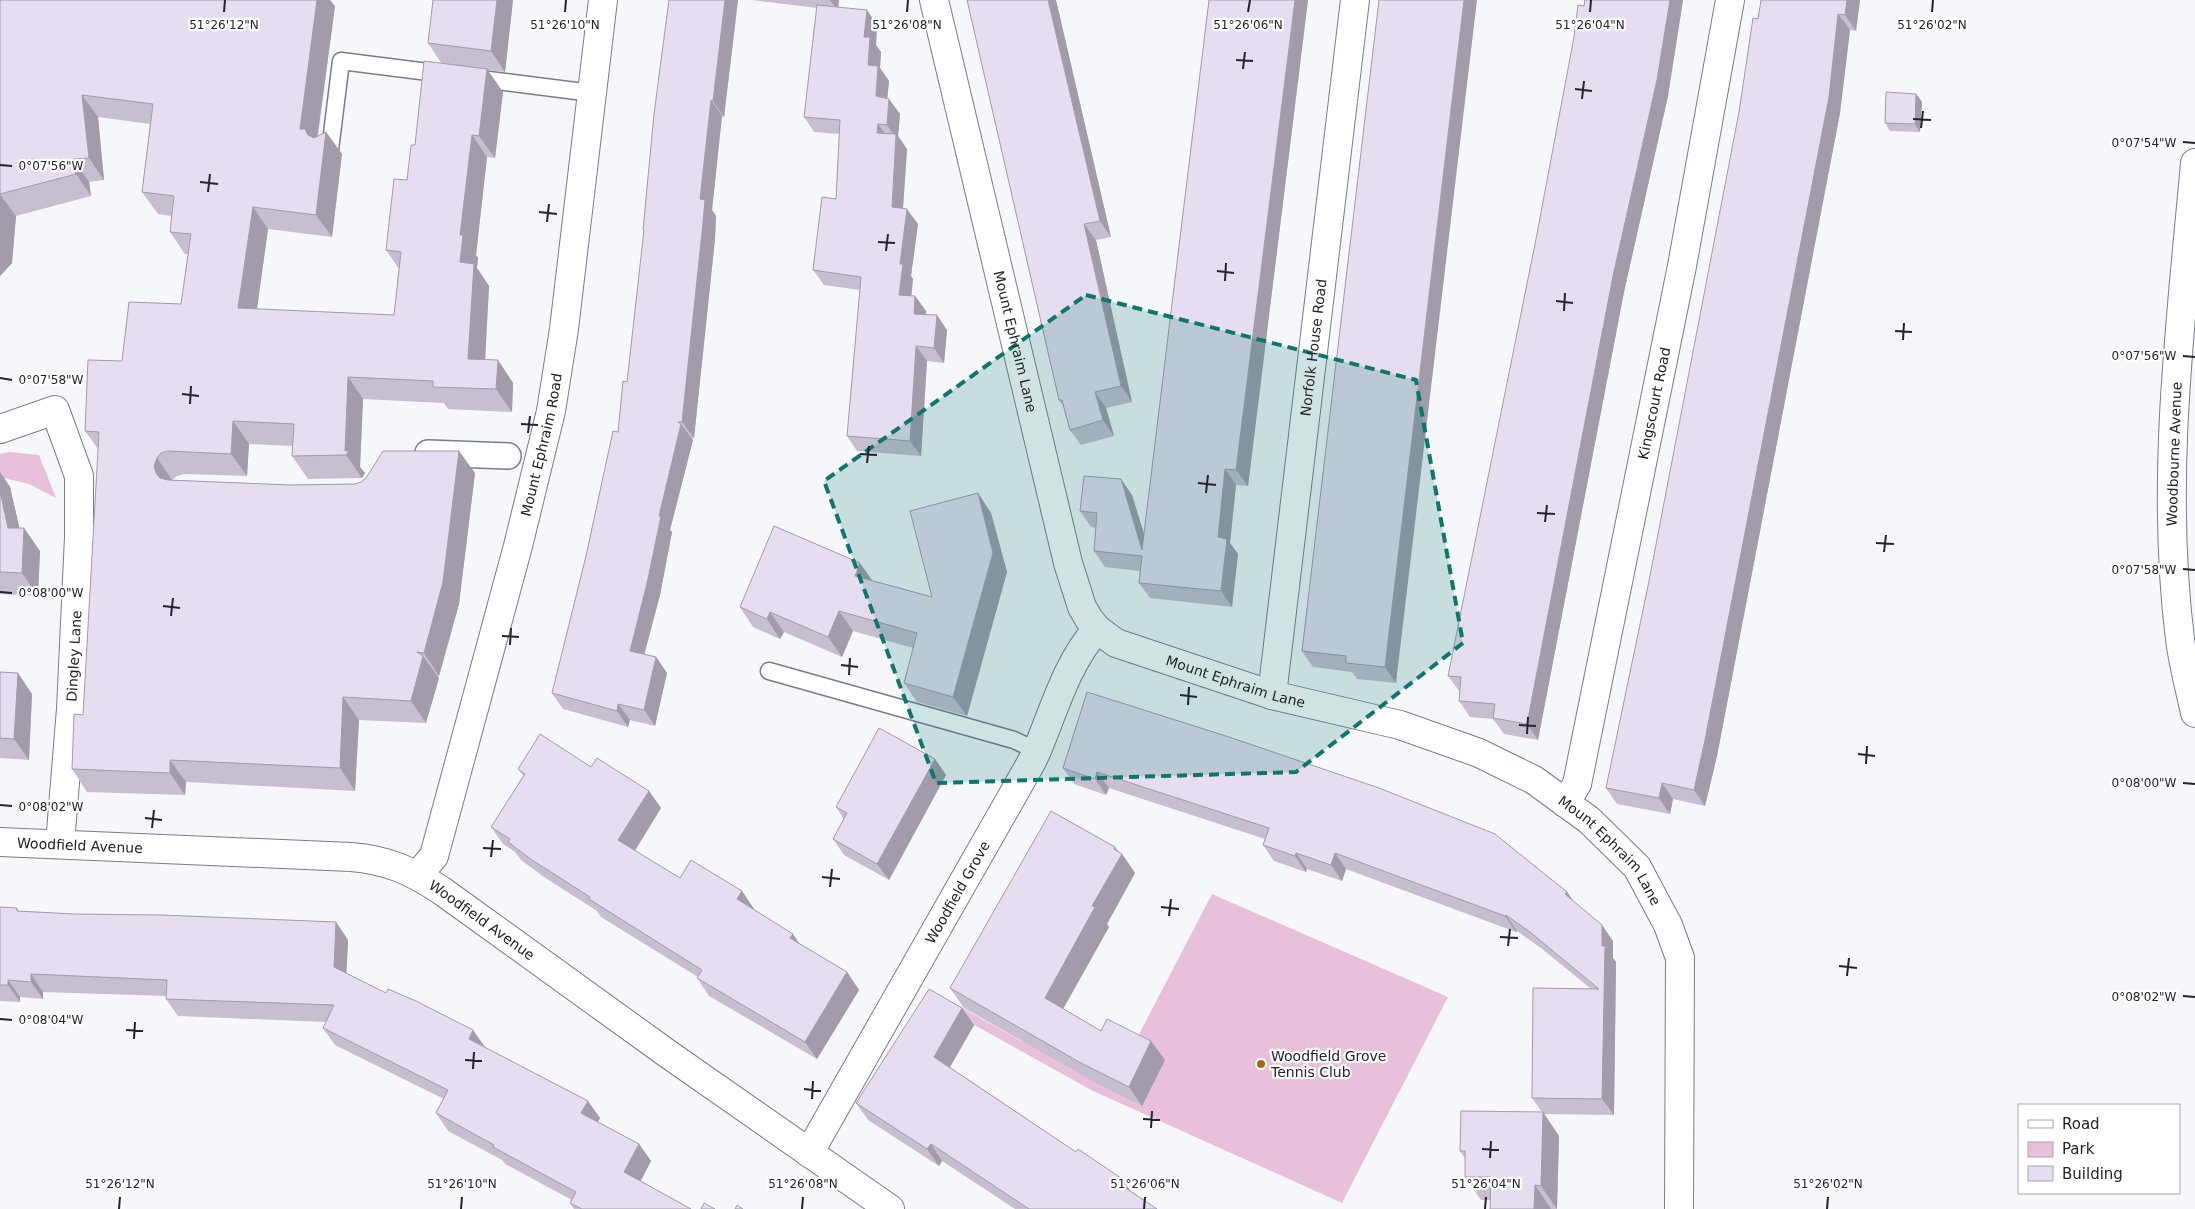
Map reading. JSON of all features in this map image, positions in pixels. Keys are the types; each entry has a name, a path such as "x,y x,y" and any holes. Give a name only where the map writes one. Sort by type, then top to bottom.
{"street":[{"name":"Mount Ephraim Road","path":"418,875 434,856 518,546 551,411 564,329 603,0"},
{"name":"Mount Ephraim Lane","path":"934,0 1068,563 1082,606 1097,628 1116,642 1272,695 1400,725 1479,753 1534,780 1565,802 1589,820 1637,867 1668,925 1680,958 1679,1209"},
{"name":"Norfolk House Road","path":"1272,695 1355,0"},
{"name":"Kingscourt Road","path":"1565,802 1578,784 1682,266 1730,0"},
{"name":"Woodbourne Avenue","path":"2195,163 2192,237 2183,284 2171,462 2171,509 2180,640 2195,713"},
{"name":"Dingley Lane","path":"0,429 55,410 79,476 80,525 71,709 60,844"},
{"path":"405,452 508,456"},
{"name":"Woodfield Grove","path":"809,1153 1037,750 1062,685 1085,642 1097,628"},
{"name":"Woodfield Avenue","path":"0,842 351,856 386,862 418,875 890,1209"}],"lane":[{"path":"330,150 341,61 592,93"},
{"path":"769,671 1014,740 1037,750"}],"highlighted area":[{"path":"1086,295 1416,380 1463,643 1296,772 936,783 824,481"}],"green space":[{"path":"9,452 39,455 56,498 29,484 0,477 0,454"},
{"name":"Woodfield Grove Tennis Club","path":"1212,894 1448,997 1342,1203 1093,1091 931,1001 936,993 1021,1041 1134,1044"}],"building":[{"path":"0,0 317,0 300,129 305,129 308,135 314,138 326,132 316,215 253,207 238,308 394,315 401,252 386,250 394,179 407,180 411,145 415,145 424,61 487,69 479,136 472,135 460,235 463,235 460,262 474,264 468,359 498,360 496,389 433,387 433,381 348,377 345,451 349,451 346,455 292,456 294,424 233,421 231,454 168,451 161,453 154,466 160,478 168,480 290,485 355,484 366,478 383,451 459,451 443,582 424,653 417,652 423,656 411,701 343,697 340,768 170,760 170,773 72,769 74,714 83,715 99,432 85,431 88,360 122,361 129,302 181,304 191,234 170,232 174,196 142,192 153,104 82,95 89,158 73,159 76,174 0,194"},
{"path":"433,0 497,0 491,51 428,43"},
{"path":"669,0 725,0 700,199 705,200 682,422 678,422 681,424 659,516 661,516 648,579 630,651 656,657 644,710 618,704 617,711 552,693 586,556 613,431 618,432 623,381 627,382 644,230 654,114"},
{"path":"967,0 1048,0 1100,221 1084,224 1121,386 1095,392 1103,420 1070,430 1062,400 1059,400"},
{"path":"1209,0 1295,0 1236,470 1225,469 1218,537 1227,539 1221,591 1139,583 1142,556 1094,551 1097,513 1080,511 1084,476 1121,479 1142,550"},
{"path":"1379,0 1464,0 1385,667 1346,663 1346,656 1302,651"},
{"path":"1585,0 1670,0 1657,80 1613,276 1527,724 1493,718 1495,704 1459,701 1461,677 1448,676 1536,239 1574,37 1578,5 1584,6"},
{"path":"1761,0 1847,0 1845,15 1838,14 1829,97 1694,790 1662,783 1659,798 1606,788 1649,581 1739,112 1753,18 1758,19"},
{"path":"817,5 867,10 864,37 870,37 868,65 878,66 876,96 889,99 887,125 878,124 877,133 896,134 892,207 907,209 900,264 903,264 899,295 915,296 914,314 937,315 934,348 916,346 910,441 847,436 861,277 813,270 822,197 836,199 840,120 804,117"},
{"path":"1886,92 1916,94 1915,124 1885,123"},
{"path":"0,491 8,528 24,528 22,573 0,572"},
{"path":"978,493 993,553 953,697 904,683 917,633 839,611 828,637 770,612 767,619 740,607 774,526 860,563 855,576 932,597 910,511"},
{"path":"0,672 18,673 14,739 0,738"},
{"path":"1087,692 1229,737 1379,788 1495,834 1567,892 1565,894 1602,925 1602,946 1605,946 1602,1099 1532,1098 1533,988 1599,989 1530,932 1506,915 1335,853 1331,865 1296,853 1295,856 1263,845 1269,828 1097,772 1095,779 1063,768"},
{"path":"879,728 935,759 877,864 833,839 847,813 836,807"},
{"path":"540,734 591,767 597,758 649,791 618,840 680,878 691,860 742,891 737,899 793,934 790,938 847,972 805,1042 697,978 702,970 589,899 590,897 532,860 508,842 510,839 491,827 525,774 518,769"},
{"path":"1051,811 1115,847 1114,849 1122,854 1092,906 1095,907 1045,998 1101,1031 1107,1019 1151,1041 1129,1087 1081,1063 950,988"},
{"path":"0,907 17,908 17,911 74,914 161,915 336,922 334,967 386,993 388,989 416,1001 473,1030 469,1039 588,1101 581,1113 639,1144 624,1172 691,1209 582,1209 570,1203 576,1192 493,1147 494,1145 436,1113 448,1090 323,1028 334,1005 166,999 167,980 31,974 31,982 8,980 8,985 0,985"},
{"path":"929,989 962,1008 934,1057 1076,1152 1078,1149 1121,1178 1118,1183 1157,1209 1029,1209 931,1144 927,1149 856,1103"},
{"path":"1461,1111 1543,1112 1541,1186 1535,1185 1534,1209 1490,1209 1491,1177 1465,1177 1465,1151 1460,1151"},
{"path":"704,1203 715,1209 701,1209"},
{"path":"737,1205 743,1209 735,1209"}],"place":[{"name":"Woodfield Grove Tennis Club","path":"1261,1064"}]}
